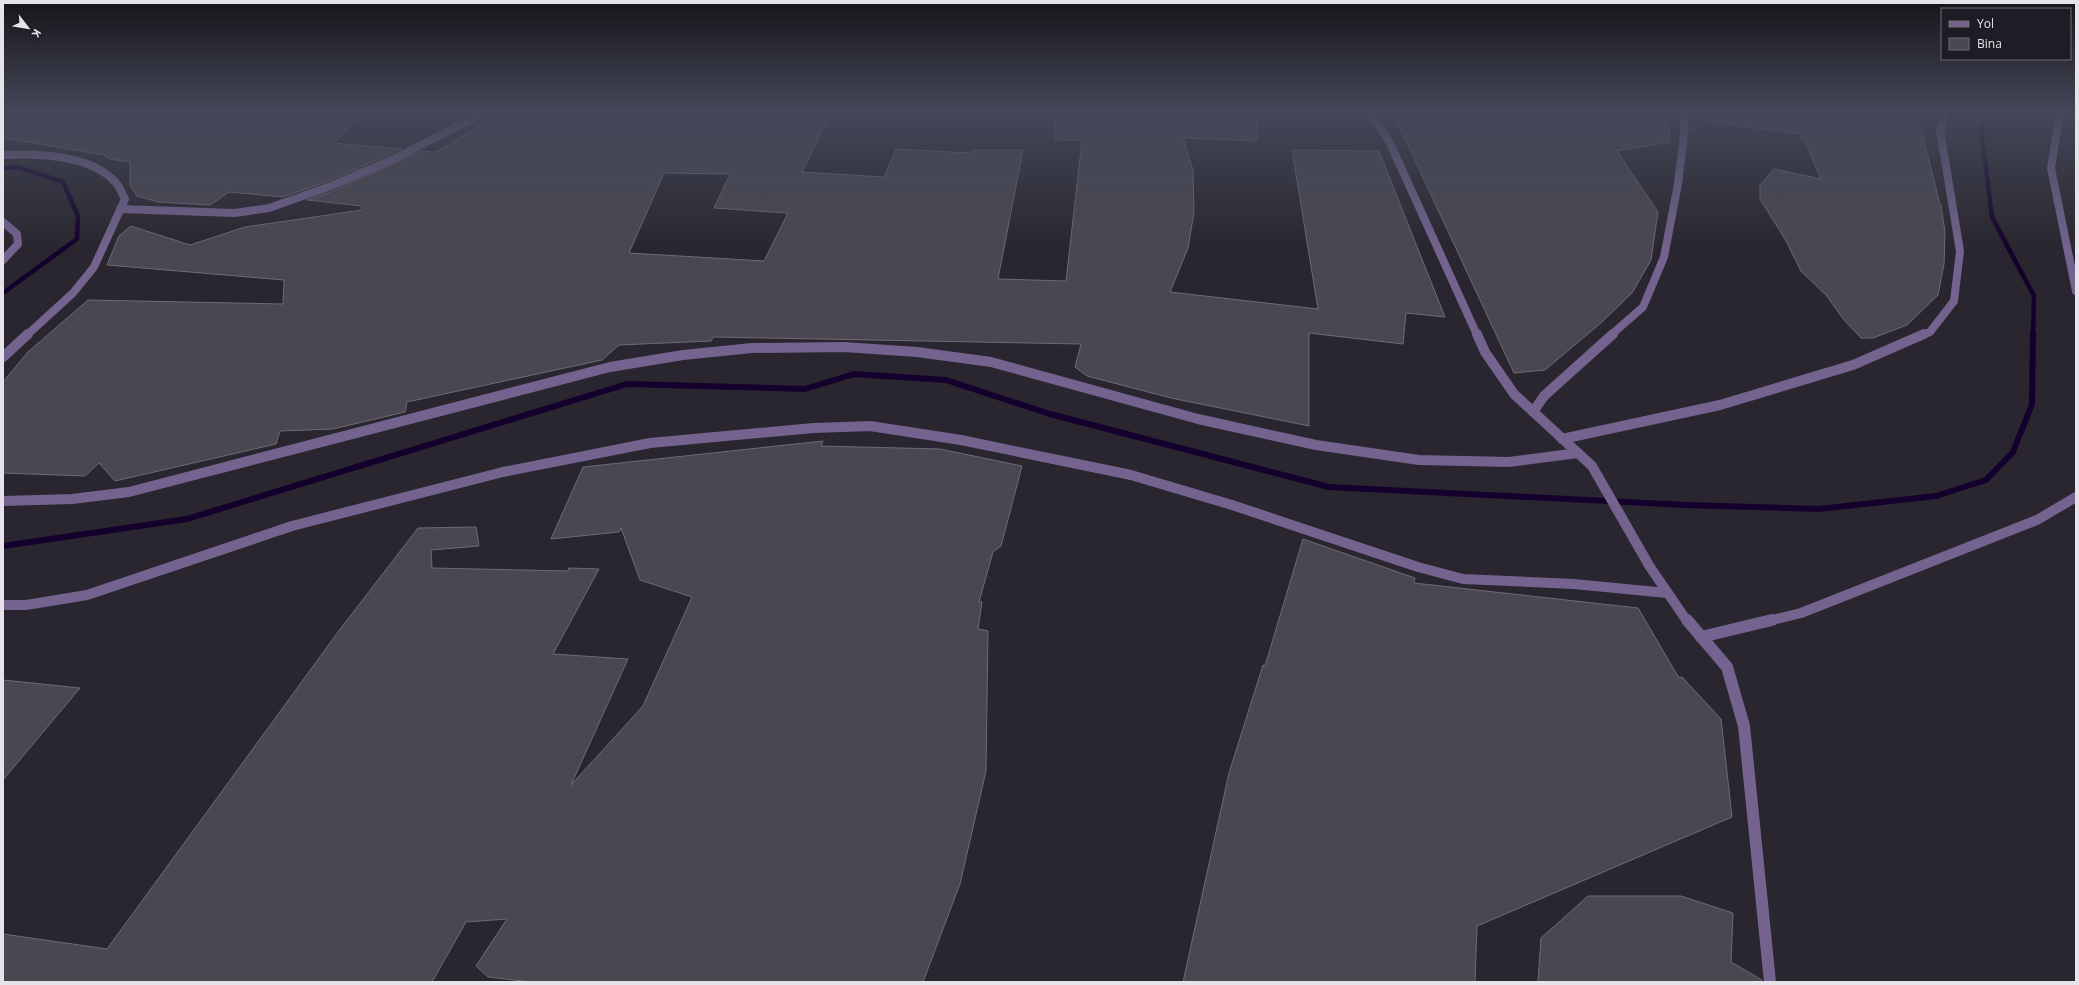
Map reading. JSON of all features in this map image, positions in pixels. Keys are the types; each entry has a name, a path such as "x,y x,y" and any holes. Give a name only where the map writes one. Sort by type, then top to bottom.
{"street":[{"path":"3,357 73,293 94,267 125,199 116,183 104,173 88,165 53,157"},
{"path":"120,209 235,213 269,208 331,186 400,157"},
{"path":"1396,157 1485,352 1514,394 1592,466 1650,568 1701,637 1727,667 1744,726 1770,982"},
{"path":"1533,412 1544,396 1643,307 1664,257 1678,184 1681,157"},
{"path":"1562,439 1720,405 1853,365 1930,332 1954,301 1960,251 1944,157"},
{"path":"2053,157 2051,168 2076,291"},
{"path":"3,222 17,234 18,244 3,260"},
{"path":"3,501 72,499 129,492 288,452 610,367 683,354 752,348 859,348 917,352 992,362 1198,420 1316,445 1419,460 1509,462 1578,453"},
{"path":"3,605 26,605 87,595 292,526 503,472 650,443 814,428 870,426 961,440 1131,475 1232,505 1418,567 1463,579 1574,584 1667,592"},
{"path":"1701,637 1801,613 2037,520 2076,496"}],"building":[{"path":"107,157 384,157 329,181 283,197 229,192 210,205 158,202 137,196 130,186 130,162 110,159"},
{"path":"409,157 809,157 802,172 884,177 893,157 1022,157 998,279 1066,281 1080,157 1189,157 1193,170 1194,212 1188,248 1170,292 1318,309 1293,157 1381,157 1445,317 1406,313 1403,344 1309,333 1309,426 1171,398 1087,376 1075,367 1081,344 713,337 711,341 619,345 602,360 407,402 405,412 333,429 280,431 276,444 115,481 99,463 85,476 3,473 3,382 28,352 88,300 283,304 284,280 107,265 119,236 131,226 190,245 245,227 362,210 362,206 307,200 333,191","holes":["664,173 730,174 714,208 788,213 764,261 629,253"]},
{"path":"1413,157 1621,157 1658,212 1651,260 1632,293 1602,322 1545,370 1514,373"},
{"path":"1811,157 1928,157 1941,205 1945,232 1944,264 1938,295 1907,325 1873,338 1861,338 1844,320 1826,295 1801,271 1785,239 1760,199 1760,185 1774,169 1821,179"},
{"path":"823,441 821,446 940,449 1022,466 1001,546 993,552 979,602 982,602 978,629 988,631 986,771 960,884 923,982 531,982 488,977 476,966 507,919 466,922 432,982 3,982 3,934 107,949 338,632 418,528 476,527 479,546 431,550 432,568 568,571 569,568 599,569 553,654 628,659 571,785 643,706 692,597 640,580 621,528 619,532 551,539 583,467"},
{"path":"1303,539 1415,578 1414,583 1638,608 1679,678 1682,677 1721,719 1732,817 1477,926 1475,982 1183,982 1229,773 1263,665 1265,666"},
{"path":"3,680 80,688 3,780"},
{"path":"1588,896 1681,896 1733,913 1731,962 1762,980 1762,982 1538,982 1541,938"}],"waterway":[{"path":"1985,157 1992,217 2034,296 2033,335"},
{"path":"3,168 18,167 63,182 78,216 77,239 3,293"},
{"path":"3,546 187,519 627,384 805,389 854,374 946,380 1050,414 1329,487 1685,505 1819,509 1936,496 1986,480 2013,452 2032,404 2033,334"}]}
